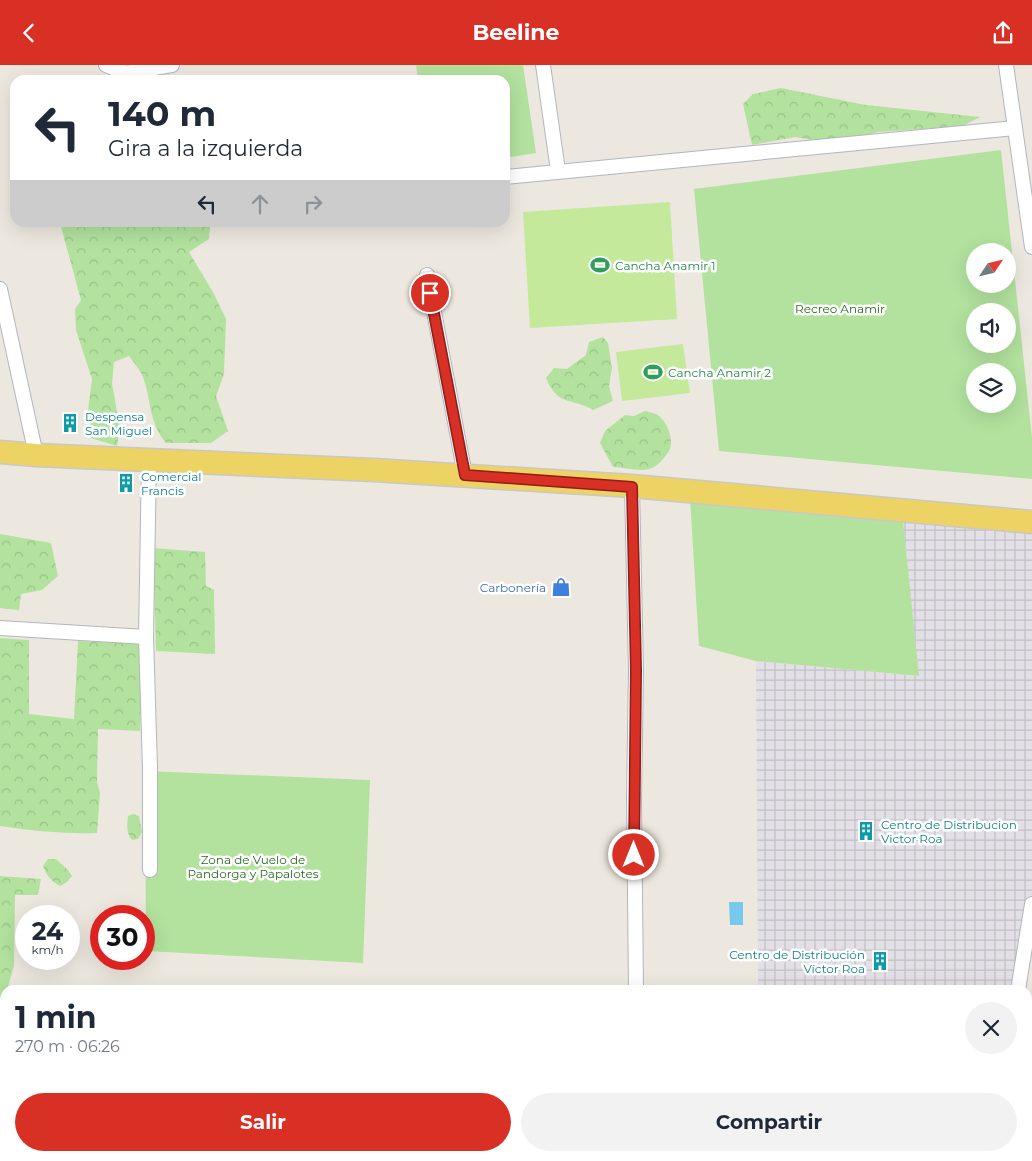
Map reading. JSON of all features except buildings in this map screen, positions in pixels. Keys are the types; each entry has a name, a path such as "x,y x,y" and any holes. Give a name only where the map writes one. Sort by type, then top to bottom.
{"main road":[{"path":"0,452 465,475 632,487 1032,522"}],"street":[{"path":"106,65 125,73 172,65"},
{"path":"543,65 558,171"},
{"path":"1006,65 1032,247"},
{"path":"510,176 1016,128"},
{"path":"426,275 465,475"},
{"path":"0,289 36,455"},
{"path":"149,460 146,637 150,767 150,870"},
{"path":"632,487 636,670 634,799 636,985"},
{"path":"0,628 146,637"},
{"path":"1019,985 1032,904"}],"shaded area":[{"path":"903,521 1032,526 1032,917 1022,985 758,985 756,661 918,676"}],"green space":[{"path":"416,65 523,65 536,153 510,157 510,75 417,75"},
{"path":"781,88 866,105 980,117 963,126 878,132 837,144 795,137 752,145 743,104 753,94"},
{"name":"Recreo Anamir","path":"1001,150 1011,243 966,243 966,293 1016,293 1016,289 1032,438 1032,479 719,451 694,189"},
{"name":"Cancha Anamir 1","path":"670,202 677,319 530,328 523,212"},
{"path":"61,227 210,227 209,239 189,252 214,294 226,319 224,374 216,396 228,431 211,443 166,443 153,419 143,377 129,356 114,362 112,384 120,428 117,446 91,438 88,411 92,379 76,330 75,309 81,300"},
{"path":"603,337 608,343 612,368 609,386 613,401 593,410 560,397 555,393 546,378 554,368 567,369 586,355 589,342"},
{"name":"Cancha Anamir 2","path":"683,344 690,393 622,401 616,352"},
{"path":"645,411 660,416 666,424 671,440 669,451 652,468 637,470 613,467 600,443 605,431 625,415 634,416"},
{"path":"690,498 903,521 919,676 756,661 699,646"},
{"path":"0,534 51,543 58,576 42,590 21,594 19,610 0,608"},
{"path":"153,548 205,552 206,586 214,590 215,654 156,651"},
{"path":"0,638 29,640 29,714 74,719 78,641 143,644 140,731 98,729 97,782 100,793 97,833 48,832 0,826"},
{"name":"Zona de Vuelo de Pandorga y Papalotes","path":"145,771 370,780 363,963 155,951 155,905 146,905"},
{"path":"133,814 139,816 142,832 138,839 132,840 128,832 127,823 128,816"},
{"path":"48,859 56,859 68,870 72,876 67,882 60,886 50,878 43,866"},
{"path":"0,876 41,879 38,895 15,895 14,966 8,985 0,985"}],"water":[{"path":"729,902 743,902 743,925 730,925"}],"place":[{"name":"Cancha Anamir 1","path":"600,265"},
{"name":"Cancha Anamir 2","path":"653,372"},
{"name":"Despensa San Miguel","path":"70,423"},
{"name":"Comercial Francis","path":"126,483"},
{"name":"Carbonería","path":"561,587"},
{"name":"Centro de Distribucion Victor Roa","path":"866,831"},
{"name":"Centro de Distribución Víctor Roa","path":"880,961"}],"route":[{"path":"430,293 465,475 632,487 636,670 634,855"}]}
